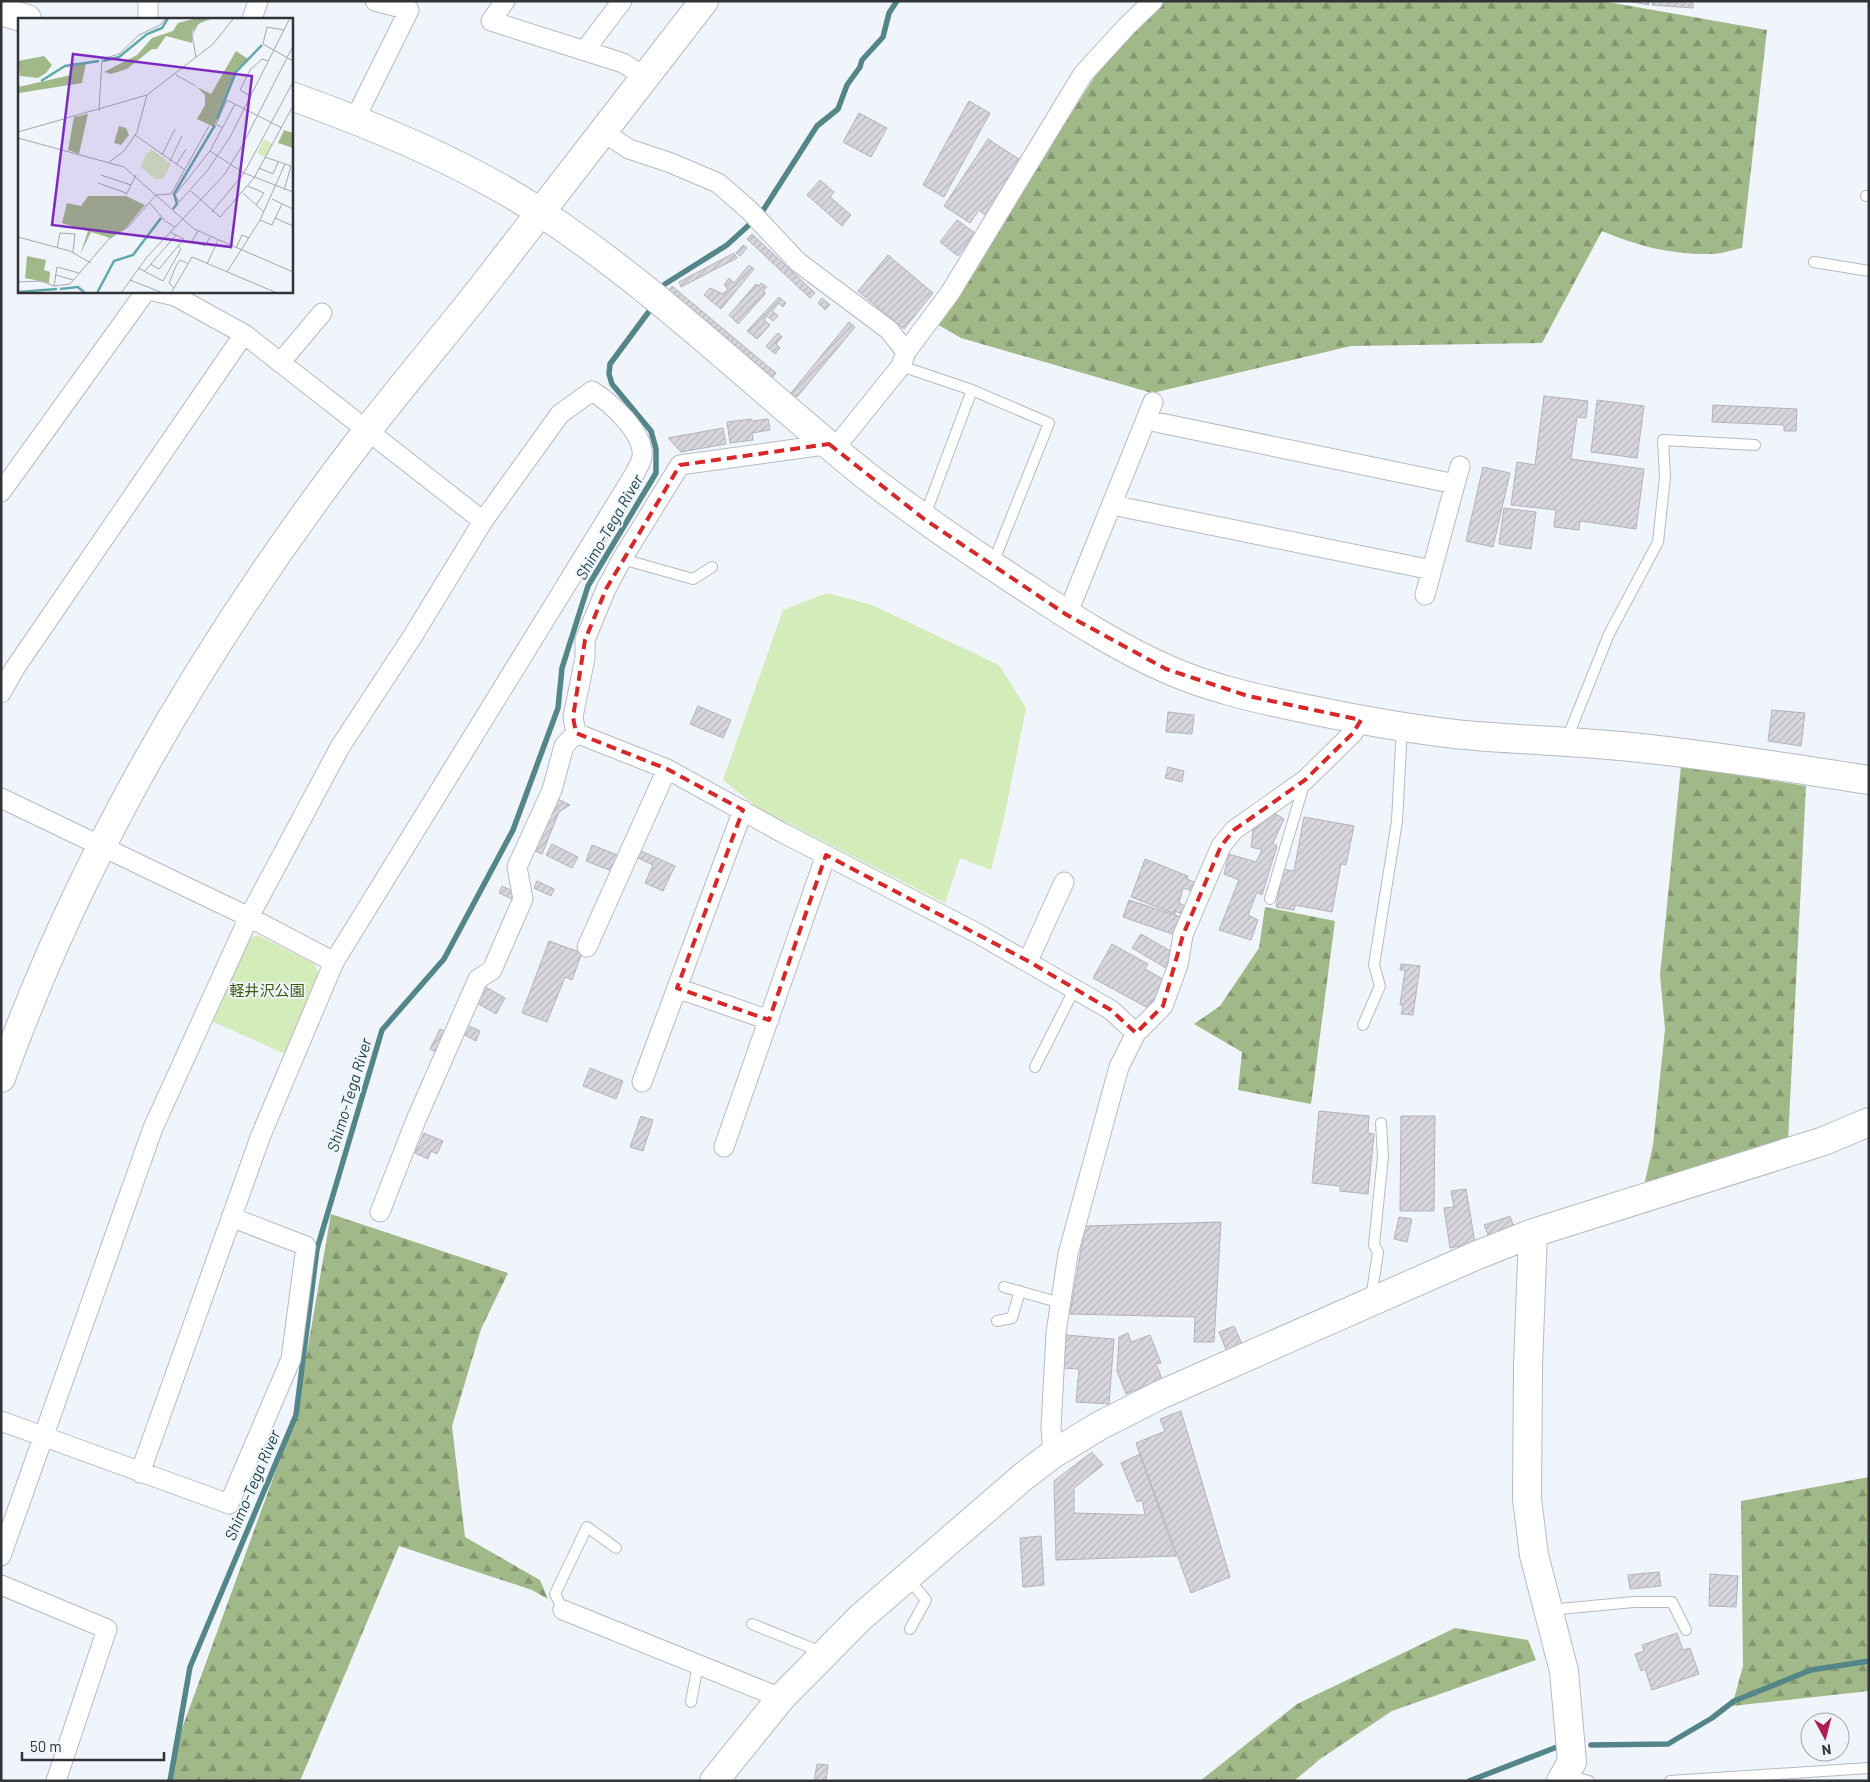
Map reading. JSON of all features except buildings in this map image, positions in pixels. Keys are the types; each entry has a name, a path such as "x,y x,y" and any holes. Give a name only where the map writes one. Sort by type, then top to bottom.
{"street":[{"path":"148,1 148,18"},
{"path":"252,18 258,1"},
{"path":"356,119 409,10 375,1"},
{"path":"506,1 491,21 623,63 645,77"},
{"path":"586,50 622,1"},
{"path":"1,1078 53,946 165,728 270,565 367,432 541,212 704,1"},
{"path":"576,733 573,717 585,658 585,640 606,589 622,559 680,465 839,443 903,359 950,292 1083,74 1153,1"},
{"path":"1,11 24,18"},
{"path":"292,96 356,119 403,139 489,181 541,212 657,300 829,444 924,519 1067,615 1166,669 1204,684 1248,696 1360,720 1454,734 1712,756 1869,780"},
{"path":"603,132 629,149 671,163 718,183 755,216 798,262 889,330 903,359"},
{"path":"1,492 145,292"},
{"path":"157,292 175,296 244,334 483,521"},
{"path":"280,363 322,313"},
{"path":"1,693 15,668 244,334"},
{"path":"1,1556 153,1128 249,917 340,747 414,634 483,521 560,414 592,390 605,399 640,439 642,457 634,475 334,962 261,1135 140,1473"},
{"path":"1067,615 1153,402"},
{"path":"1146,420 1455,484"},
{"path":"1425,595 1460,466"},
{"path":"1112,505 1432,570"},
{"path":"1053,1454 1051,1428 1056,1332 1068,1254 1119,1066 1136,1034 1163,1006 1178,965 1183,935 1222,846 1234,830 1305,780 1353,733 1360,720"},
{"path":"576,733 667,769 1028,961 1110,1010 1136,1034"},
{"path":"380,1212 416,1120 478,979 492,970 523,899 517,866 552,790 564,746 576,733"},
{"path":"587,947 667,769"},
{"path":"1,798 249,917 334,962"},
{"path":"642,1082 743,810"},
{"path":"724,1147 826,855"},
{"path":"1028,961 1064,882"},
{"path":"676,988 769,1020"},
{"path":"714,1781 781,1698 860,1618 1024,1476 1053,1454 1099,1426 1160,1394 1533,1233 1824,1141 1869,1122"},
{"path":"1,1421 229,1504 291,1359 306,1246 231,1217"},
{"path":"1533,1233 1528,1366 1527,1499 1534,1555 1564,1671 1571,1730 1572,1779"},
{"path":"1,1585 107,1628 56,1781"},
{"path":"563,1610 781,1698"}],"lane":[{"path":"1814,262 1869,271"},
{"path":"903,359 1049,424 992,566"},
{"path":"924,519 972,390"},
{"path":"1565,742 1609,634 1658,542 1666,477 1663,440 1755,445"},
{"path":"622,559 692,579 712,567"},
{"path":"1363,1025 1380,986 1374,965 1397,821 1402,726"},
{"path":"1270,900 1305,780"},
{"path":"1036,1067 1075,988"},
{"path":"1370,1302 1378,1252 1374,1245 1383,1156 1381,1122"},
{"path":"1004,1287 1061,1303"},
{"path":"997,1321 1012,1318 1020,1291"},
{"path":"563,1610 555,1594 587,1528 616,1548"},
{"path":"908,1577 926,1600 910,1629"},
{"path":"1548,1610 1634,1602 1672,1602 1686,1630"},
{"path":"752,1624 825,1653"},
{"path":"691,1702 698,1664"},
{"path":"1670,1781 1869,1768"}],"highlighted area":[{"path":"829,444 924,519 1067,615 1166,669 1248,696 1361,720 1353,733 1305,780 1234,830 1221,846 1183,935 1163,1006 1136,1033 1111,1010 1028,961 826,855 769,1020 677,988 743,810 667,769 576,733 573,717 585,640 606,589 680,465"}],"green space":[{"path":"1164,1 1602,1 1767,30 1742,248 1715,254 1684,253 1642,245 1602,231 1542,343 1351,346 1152,393 961,338 935,323 964,283 1107,57"},
{"path":"827,593 872,605 999,665 1026,708 1003,823 991,870 960,858 945,903 758,808 723,780 783,610"},
{"path":"1681,766 1806,786 1788,1141 1644,1186 1653,1145 1665,1029 1660,975"},
{"path":"1265,907 1335,921 1311,1104 1238,1090 1242,1052 1194,1024 1220,1006 1259,948"},
{"name":"軽井沢公園","path":"258,935 315,964 320,978 285,1054 207,1019 244,940"},
{"path":"331,1214 508,1273 481,1329 452,1426 465,1537 540,1580 548,1599 532,1590 399,1546 300,1781 171,1781 176,1745 296,1415"},
{"path":"1869,1477 1869,1691 1732,1706 1743,1666 1741,1501"},
{"path":"1455,1628 1528,1640 1536,1660 1392,1711 1320,1759 1294,1781 1200,1781 1297,1704"}],"waterway":[{"name":"Shimo-Tega River","path":"762,212 817,126 838,109 847,85 860,67 862,60 883,37 889,13 897,1"},
{"name":"Shimo-Tega River","path":"665,284 727,245 750,224"},
{"name":"Shimo-Tega River","path":"170,1781 190,1667 296,1415 317,1249 382,1030 444,959 513,830 558,708 562,668 588,586 656,473 656,449 651,431 612,384 609,374 610,364 650,310"},
{"path":"1591,1745 1668,1744 1712,1718 1734,1701 1811,1670 1869,1661"},
{"path":"1469,1781 1557,1747"}]}
